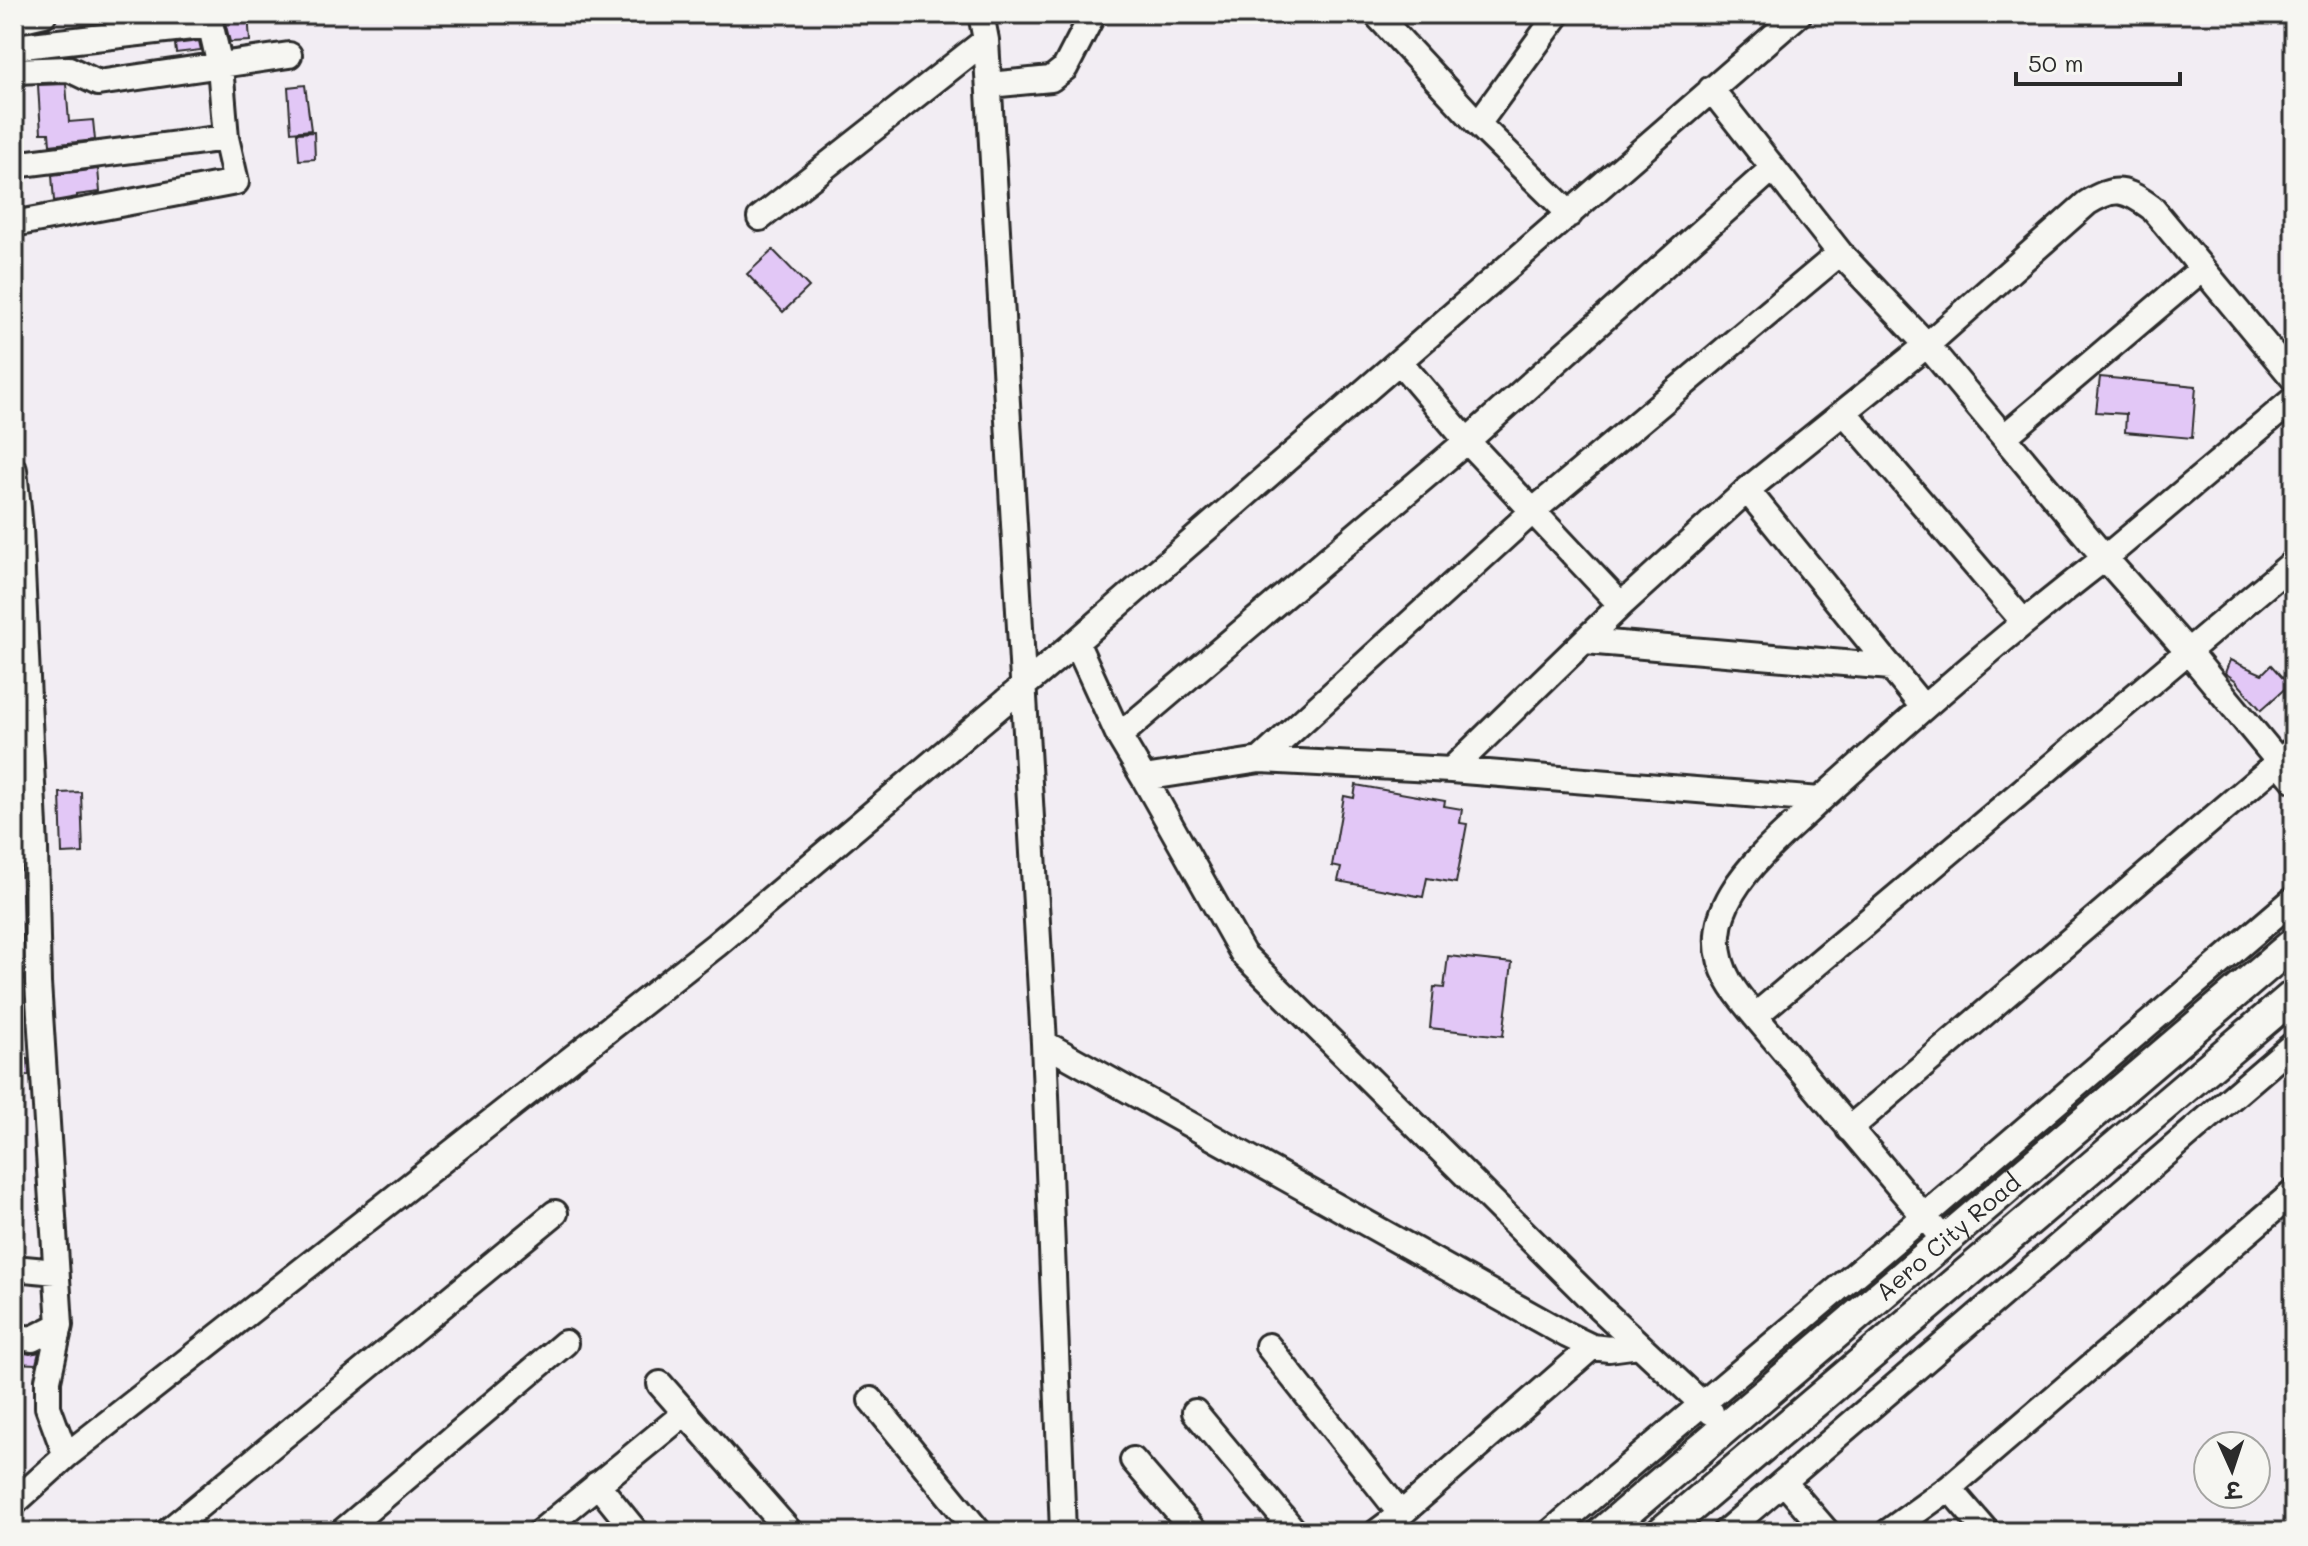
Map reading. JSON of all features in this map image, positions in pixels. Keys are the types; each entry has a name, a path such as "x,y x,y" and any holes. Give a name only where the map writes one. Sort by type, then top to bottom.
{"street":[{"path":"14,21 44,14"},
{"path":"981,14 989,85 1044,1043 1063,1532"},
{"path":"989,85 1051,79 1065,68 1093,14"},
{"path":"1376,14 1478,124 1570,214"},
{"path":"1478,124 1558,14"},
{"path":"14,1503 66,1456 716,945 1076,642 1799,14"},
{"path":"14,47 209,20 220,66 226,138 236,182 19,223"},
{"path":"760,218 986,40"},
{"path":"14,71 69,69 98,83 289,55"},
{"path":"1711,89 1840,253 1927,345 2105,558 2289,764 1849,1129"},
{"path":"14,165 226,138"},
{"path":"1119,736 1467,441 1773,168"},
{"path":"1451,770 1621,605 1747,490 1927,345 2102,193 2118,190 2135,196 2152,208 2294,379"},
{"path":"1260,760 1533,511 1840,253"},
{"path":"2004,437 2202,269"},
{"path":"1400,362 1467,441 1621,605"},
{"path":"1944,1240 1728,980 1718,946 1721,915 1739,880 1820,800 1923,707 2294,399"},
{"path":"1844,412 2023,621"},
{"path":"14,470 26,982 60,1325 48,1380 48,1407 66,1456"},
{"path":"1747,490 1923,707"},
{"path":"1755,1016 2294,562"},
{"path":"1585,641 1891,667"},
{"path":"1076,642 1119,736 1243,954 1639,1345 1727,1426"},
{"path":"1144,778 1260,760 1451,770 1820,800"},
{"path":"1551,1532 2294,899"},
{"name":"Aero City Road","path":"1603,1532 2294,943"},
{"name":"Aero City Road","path":"1662,1532 2294,995"},
{"path":"1044,1043 1592,1347 1609,1349 1639,1345"},
{"path":"1725,1532 2294,1044"},
{"path":"1888,1532 1949,1488 2294,1192"},
{"path":"167,1532 555,1213"},
{"path":"14,1268 56,1272"},
{"path":"14,1336 32,1339 60,1325"},
{"path":"342,1532 565,1343"},
{"path":"1268,1346 1401,1514"},
{"path":"1377,1532 1592,1347"},
{"path":"660,1384 790,1532"},
{"path":"871,1400 979,1532"},
{"path":"1195,1412 1295,1532"},
{"path":"540,1532 685,1413"},
{"path":"1133,1460 1195,1532"},
{"path":"1784,1482 1827,1532"},
{"path":"597,1484 636,1532"},
{"path":"1949,1488 1987,1532"}],"building":[{"path":"223,14 248,14 250,41 230,42"},
{"path":"199,41 201,50 176,53 175,44"},
{"path":"66,84 69,122 93,120 95,140 50,145 49,133 41,133 38,85"},
{"path":"305,85 311,130 291,132 288,87"},
{"path":"314,132 315,159 299,160 297,133"},
{"path":"98,169 100,192 54,201 52,175"},
{"path":"773,250 809,287 783,312 747,274"},
{"path":"2100,377 2196,386 2192,438 2125,432 2126,414 2096,412"},
{"path":"2230,660 2262,674 2271,665 2289,685 2261,710 2225,673"},
{"path":"1356,785 1445,801 1444,806 1462,809 1460,823 1467,824 1456,883 1427,878 1423,897 1338,881 1341,868 1332,866 1344,796 1354,798"},
{"path":"81,792 83,853 62,854 60,793"},
{"path":"1448,956 1512,963 1503,1036 1430,1028 1434,987 1444,988"},
{"path":"28,1058 29,1075 14,1076 14,1059"},
{"path":"14,1351 39,1352 36,1364 14,1363"}]}
